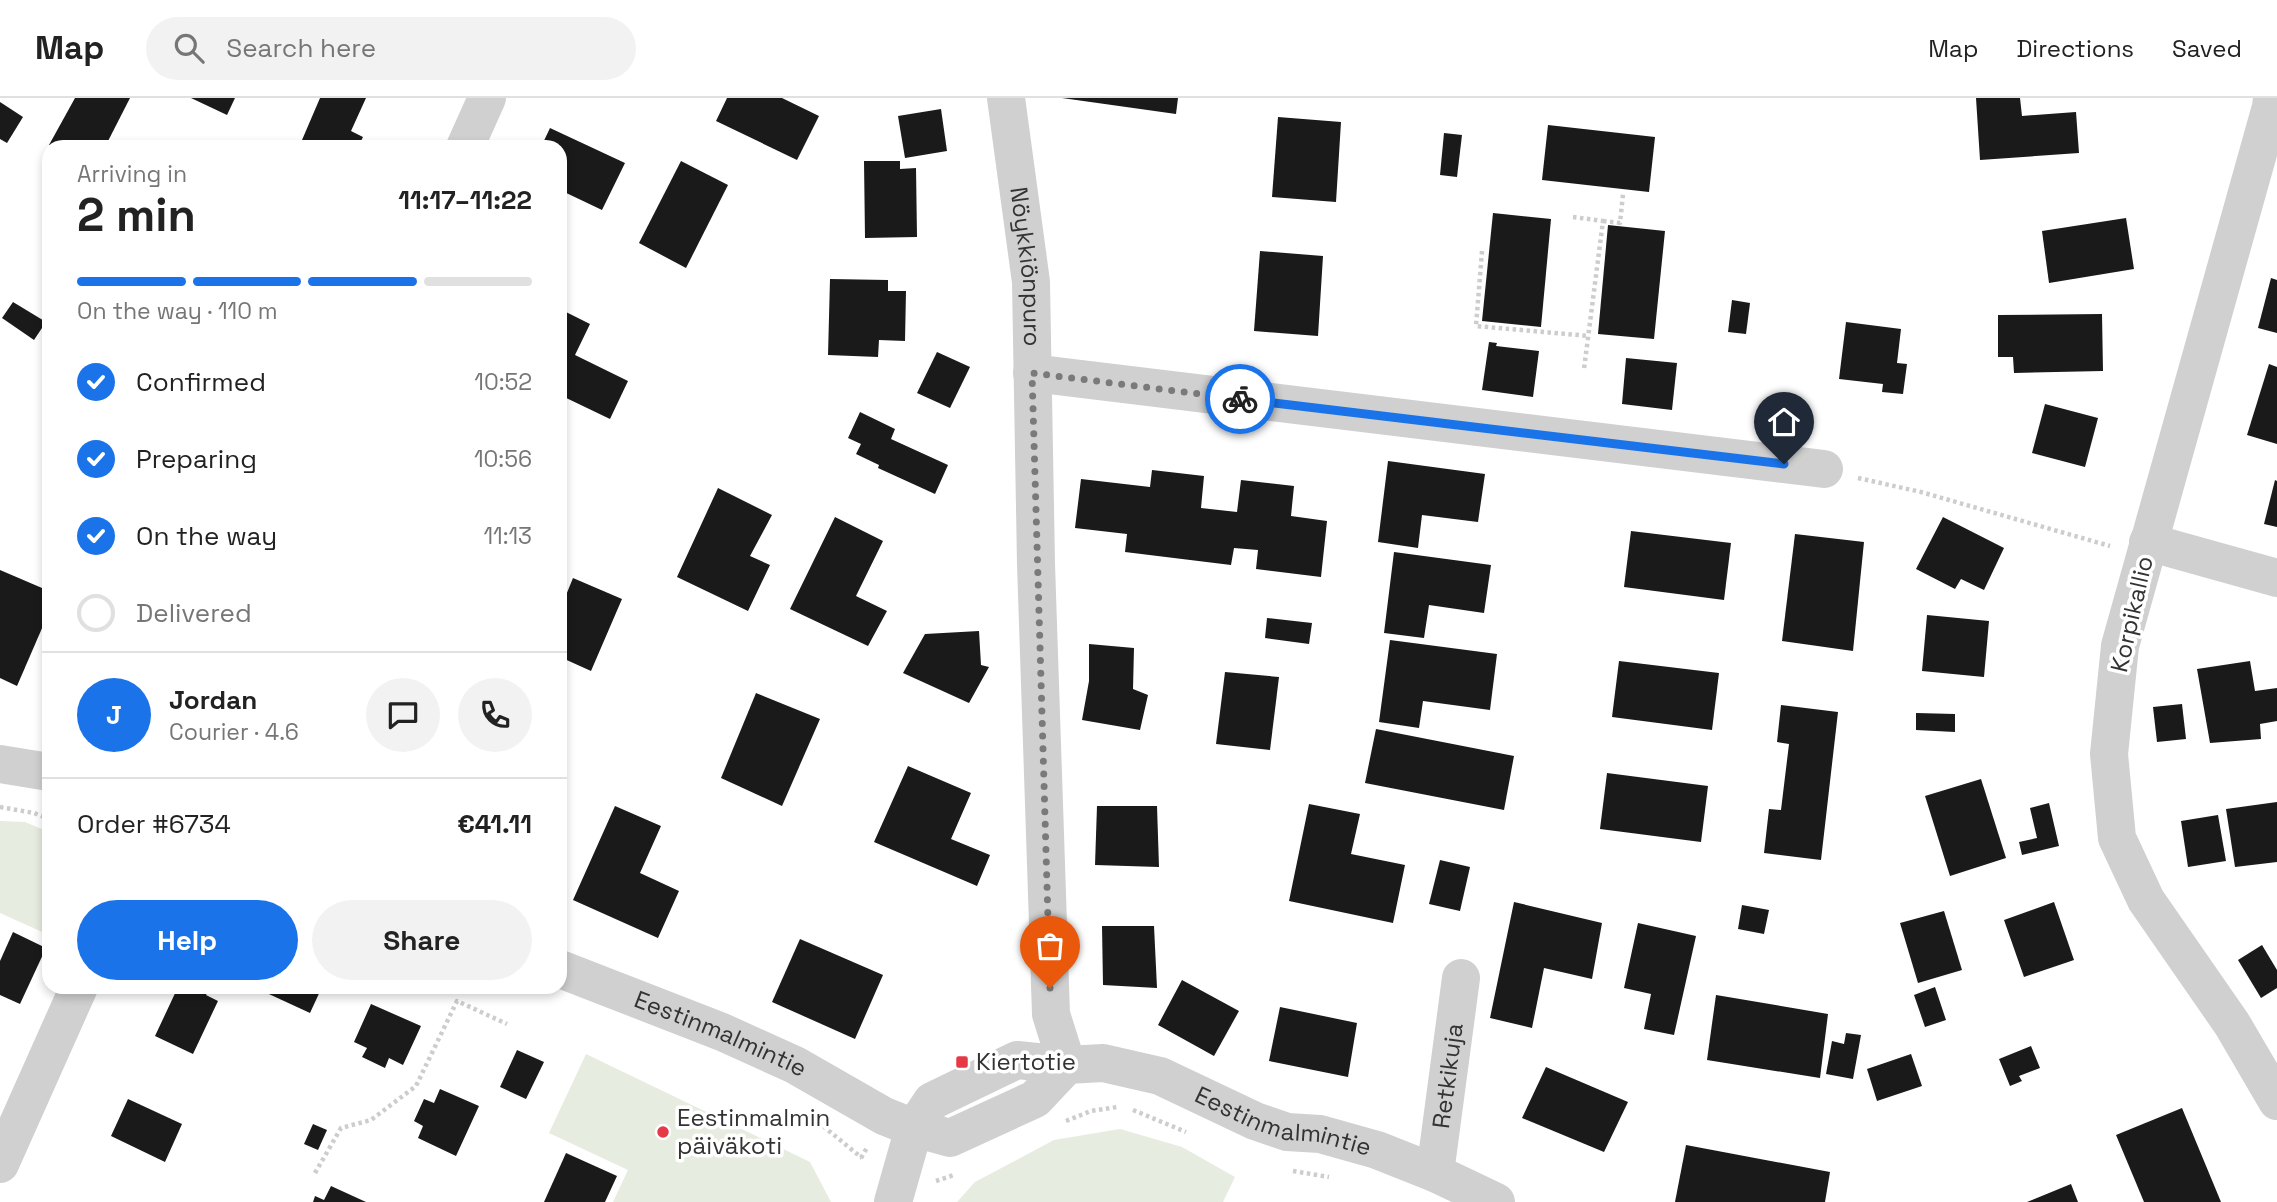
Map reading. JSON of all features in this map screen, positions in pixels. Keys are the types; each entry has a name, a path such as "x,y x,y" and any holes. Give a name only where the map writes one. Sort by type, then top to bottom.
{"street":[{"path":"468,140 487,98"},
{"name":"Nöykkiönpuro","path":"1006,98 1031,282 1051,1014 1067,1065"},
{"name":"Korpikallio","path":"2272,98 2120,646 2109,754 2117,838 2146,900 2239,1035 2277,1101"},
{"path":"1032,373 1824,469"},
{"path":"2146,550 2277,578"},
{"path":"0,764 42,771"},
{"name":"Eestinmalmintie","path":"567,972 722,1032 795,1065 899,1122 932,1101 1017,1060 1067,1065 1103,1063 1160,1076 1255,1121 1287,1132 1320,1134 1377,1150 1435,1173 1496,1202"},
{"name":"Retkikuja","path":"1435,1173 1461,978"},
{"path":"0,1164 76,994"},
{"path":"893,1202 899,1122"}],"path":[{"path":"1573,217 1620,223 1623,194"},
{"path":"1584,369 1603,221"},
{"path":"1482,251 1476,326 1589,336"},
{"path":"1824,469 2146,550"},
{"path":"0,807 42,817"},
{"path":"315,1173 341,1128 371,1120 416,1086 457,1001 508,1024"},
{"path":"861,1158 899,1122"}],"shaded area":[{"path":"0,821 25,822 42,829 42,932 0,913"},
{"path":"586,1054 810,1162 831,1202 613,1202 628,1170 549,1133"},
{"path":"1120,1129 1182,1147 1235,1177 1223,1202 957,1202 975,1182 1054,1140"}],"building":[{"path":"75,98 130,98 109,140 52,140"},
{"path":"191,98 235,98 227,115"},
{"path":"320,98 366,98 351,131 363,137 362,140 302,140"},
{"path":"727,98 782,98 819,116 797,160 716,121"},
{"path":"1062,98 1178,98 1176,114"},
{"path":"1976,98 2020,98 2022,116 2076,112 2079,153 1980,160"},
{"path":"0,102 23,117 7,143 0,139"},
{"path":"941,109 947,151 905,158 898,116"},
{"path":"1278,117 1341,122 1336,202 1272,197"},
{"path":"1548,125 1655,137 1649,192 1542,180"},
{"path":"550,128 625,163 602,210 567,193 567,140 544,140"},
{"path":"1444,133 1462,135 1457,177 1440,175"},
{"path":"681,161 728,185 686,268 639,243"},
{"path":"864,161 900,161 900,169 916,168 917,237 865,238"},
{"path":"1493,213 1551,219 1541,327 1482,321"},
{"path":"2126,218 2134,269 2049,283 2042,231"},
{"path":"1608,225 1665,231 1654,339 1598,334"},
{"path":"1260,251 1323,256 1318,336 1254,331"},
{"path":"2271,278 2277,280 2277,333 2258,328"},
{"path":"830,279 888,280 888,291 906,291 905,341 879,340 878,357 828,355"},
{"path":"1732,300 1750,303 1746,334 1728,332"},
{"path":"13,302 42,320 42,328 34,340 2,318"},
{"path":"567,312 590,324 575,355 628,381 610,419 567,398"},
{"path":"2102,314 2103,371 2014,373 2013,357 1998,357 1998,315"},
{"path":"1846,322 1901,329 1897,363 1907,364 1903,394 1882,392 1883,384 1839,379"},
{"path":"1489,342 1497,343 1496,346 1539,351 1533,397 1482,390"},
{"path":"937,352 970,367 950,408 917,393"},
{"path":"1626,358 1677,363 1672,410 1622,404"},
{"path":"2269,364 2277,367 2277,444 2247,435"},
{"path":"2045,404 2098,418 2085,467 2032,453"},
{"path":"860,412 895,429 891,439 948,465 935,494 878,468 879,465 856,454 861,444 848,438"},
{"path":"1388,461 1485,474 1478,522 1422,515 1418,548 1378,542"},
{"path":"1152,470 1204,476 1201,508 1237,512 1241,480 1294,486 1291,516 1327,521 1321,577 1256,569 1258,550 1234,548 1231,565 1125,552 1127,534 1075,528 1081,479 1150,487"},
{"path":"2275,480 2277,481 2277,527 2264,524"},
{"path":"718,488 772,515 750,556 770,565 748,611 677,577"},
{"path":"835,517 883,541 856,596 887,611 868,646 790,609"},
{"path":"1943,517 2004,548 1984,590 1961,579 1955,589 1916,569"},
{"path":"1631,531 1731,543 1724,600 1624,587"},
{"path":"1795,534 1864,542 1853,651 1782,641"},
{"path":"1394,552 1491,565 1484,613 1429,605 1424,638 1384,633"},
{"path":"0,570 42,588 42,628 17,686 0,678"},
{"path":"573,578 622,599 591,671 567,660 567,593"},
{"path":"1927,615 1989,621 1984,677 1922,671"},
{"path":"1267,618 1312,623 1309,644 1265,638"},
{"path":"979,631 981,665 989,667 969,703 903,673 925,634"},
{"path":"1390,640 1497,654 1490,710 1423,701 1419,728 1379,722"},
{"path":"1089,644 1134,648 1133,689 1148,695 1140,730 1082,720 1089,681"},
{"path":"1619,661 1719,673 1712,730 1612,717"},
{"path":"2250,661 2255,691 2277,688 2277,721 2260,724 2261,739 2210,743 2197,669"},
{"path":"1225,672 1279,677 1270,750 1216,744"},
{"path":"756,693 820,719 782,806 721,778"},
{"path":"2182,704 2186,739 2157,742 2153,707"},
{"path":"1781,705 1838,712 1821,860 1764,853 1769,809 1781,810 1789,744 1777,742"},
{"path":"1916,713 1955,714 1955,732 1916,730"},
{"path":"1376,729 1514,756 1504,810 1365,783"},
{"path":"908,766 971,793 951,839 990,855 977,886 874,842"},
{"path":"1607,773 1708,786 1701,842 1600,829"},
{"path":"1981,779 2006,858 1950,876 1925,796"},
{"path":"2277,802 2277,862 2235,867 2226,809"},
{"path":"2049,803 2059,846 2022,855 2019,842 2037,838 2030,808"},
{"path":"1309,804 1360,814 1351,854 1405,865 1393,923 1289,901"},
{"path":"615,806 661,826 640,873 679,891 658,938 573,900"},
{"path":"1097,806 1157,806 1159,867 1095,865"},
{"path":"2218,815 2226,861 2188,867 2181,821"},
{"path":"1440,860 1470,867 1460,911 1429,904"},
{"path":"1514,902 1602,923 1592,979 1544,968 1532,1028 1490,1018"},
{"path":"2054,902 2074,960 2024,977 2004,920"},
{"path":"1742,905 1769,910 1764,934 1738,929"},
{"path":"1944,911 1962,970 1918,983 1900,923"},
{"path":"1638,923 1696,936 1674,1035 1644,1029 1651,994 1624,988"},
{"path":"1102,926 1154,926 1157,988 1103,985"},
{"path":"13,932 42,946 42,957 20,1004 0,995 0,961"},
{"path":"800,939 883,975 855,1039 772,1002"},
{"path":"2262,945 2277,970 2277,988 2261,998 2238,960"},
{"path":"1182,980 1239,1011 1214,1056 1158,1025"},
{"path":"1935,987 1946,1020 1925,1027 1914,995"},
{"path":"175,994 206,994 218,1001 193,1054 155,1036"},
{"path":"269,994 319,994 310,1013"},
{"path":"1716,995 1828,1014 1820,1078 1707,1060"},
{"path":"371,1004 421,1026 403,1065 389,1058 385,1068 362,1057 367,1048 354,1042"},
{"path":"1280,1007 1357,1023 1348,1077 1269,1061"},
{"path":"1846,1033 1861,1035 1853,1079 1826,1074 1832,1041 1844,1044"},
{"path":"2031,1046 2040,1068 2019,1076 2022,1081 2010,1086 1999,1059"},
{"path":"517,1050 544,1062 526,1099 500,1087"},
{"path":"1911,1054 1922,1086 1877,1101 1867,1069"},
{"path":"1546,1067 1628,1102 1604,1152 1522,1118"},
{"path":"440,1089 479,1106 456,1156 418,1138 423,1126 414,1121 424,1099 434,1103"},
{"path":"128,1099 182,1124 165,1162 111,1136"},
{"path":"2182,1108 2221,1202 2144,1202 2116,1135"},
{"path":"313,1124 327,1130 318,1150 304,1144"},
{"path":"1686,1145 1830,1172 1825,1202 1675,1202"},
{"path":"566,1153 617,1176 605,1202 544,1202"},
{"path":"2071,1184 2078,1202 2027,1202"},
{"path":"331,1186 366,1202 313,1202 315,1196 324,1200"}],"way so far":[{"path":"1050,988 1032,373 1240,399"}],"place":[{"name":"Kiertotie","path":"962,1062"},
{"name":"Eestinmalmin päiväkoti","path":"663,1132"}],"route":[{"path":"1240,399 1784,464"}]}
